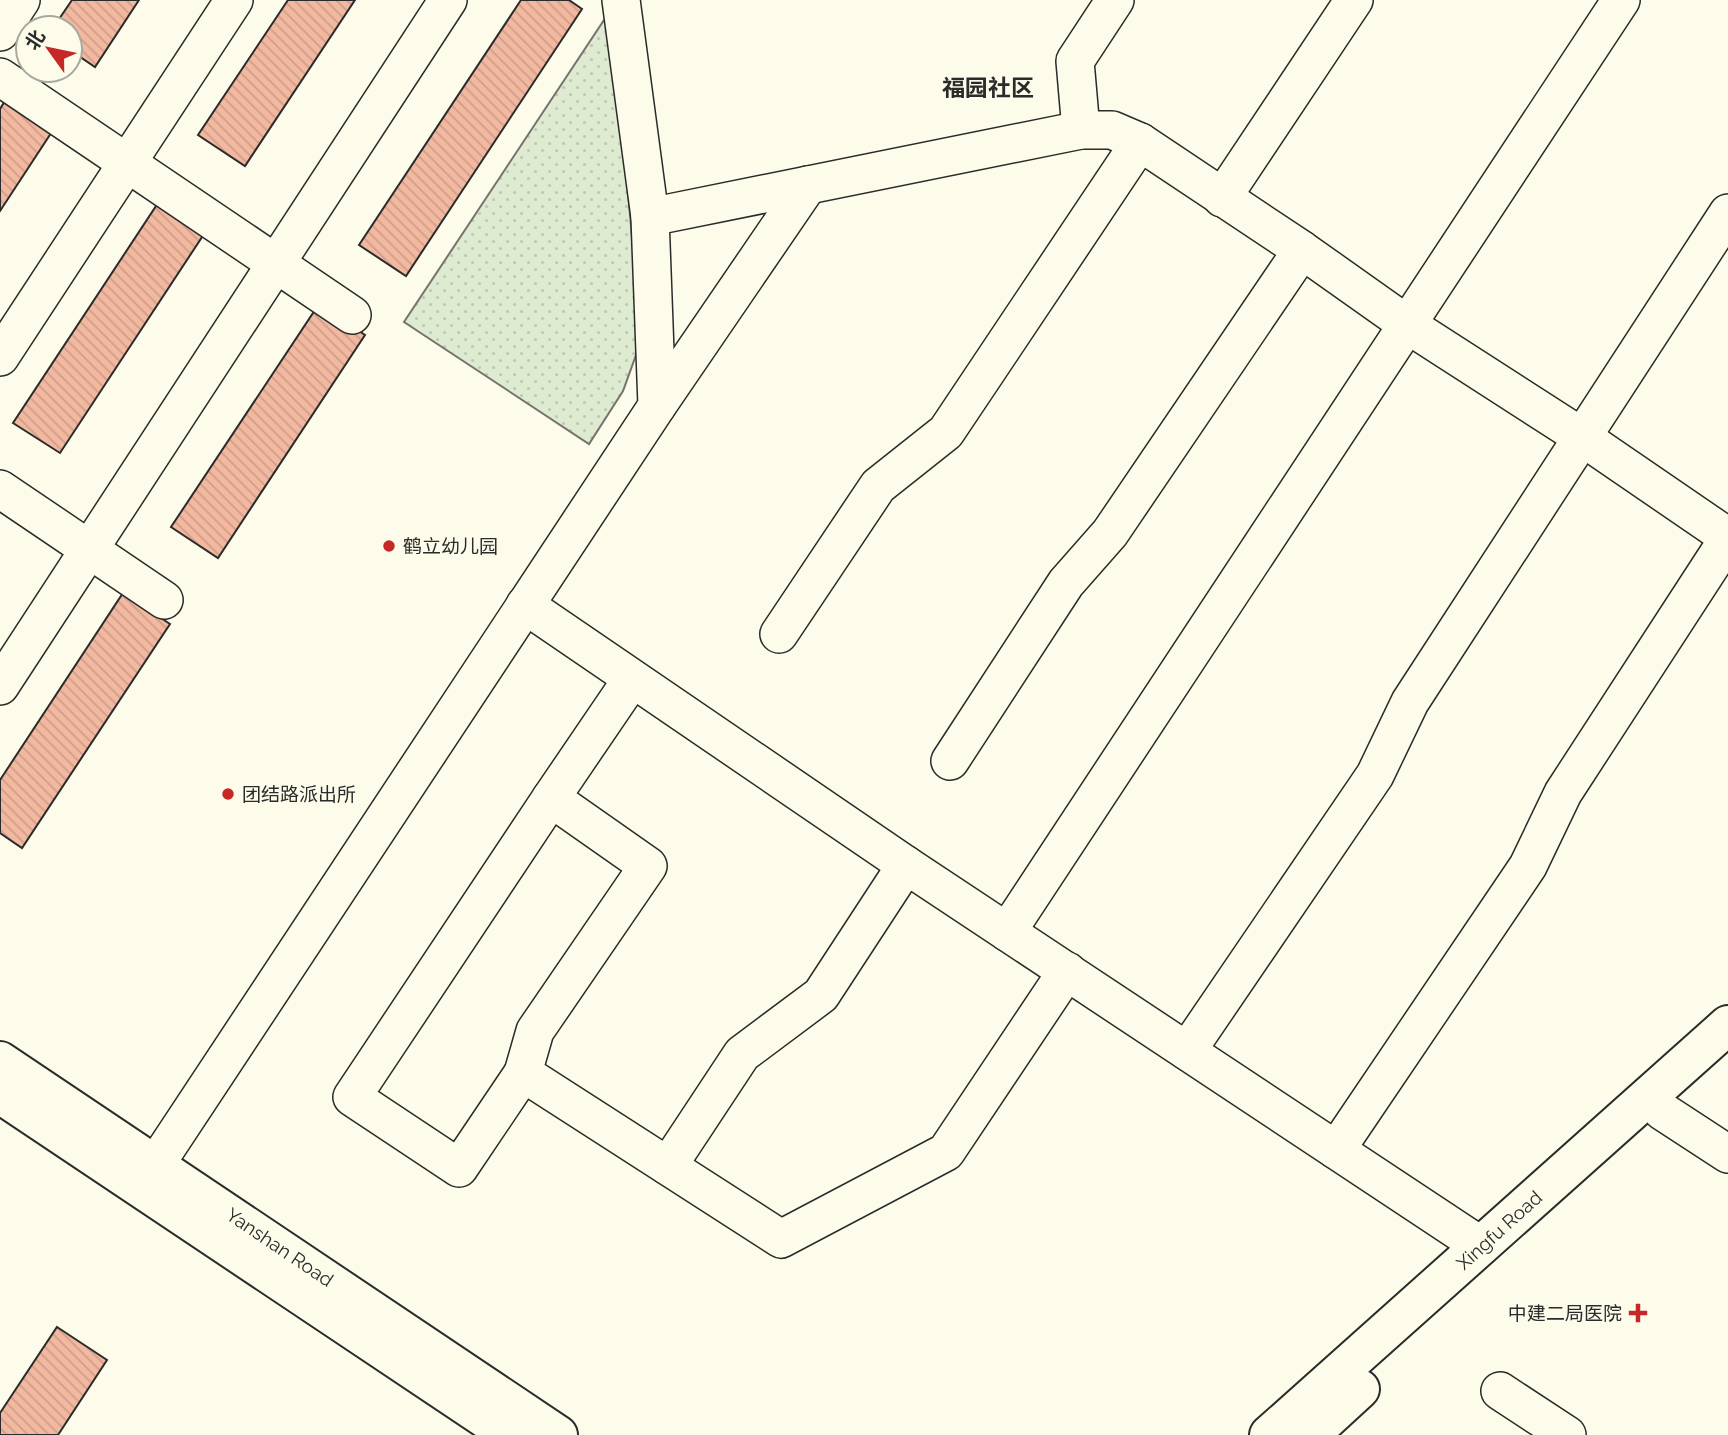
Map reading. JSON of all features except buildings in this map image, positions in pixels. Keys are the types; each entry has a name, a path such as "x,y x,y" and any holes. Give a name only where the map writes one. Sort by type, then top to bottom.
{"main road":[{"name":"Xingfu Road","path":"1269,1435 1728,1025"},
{"name":"Xingfu Road","path":"1310,1435 1728,1053"},
{"name":"Yanshan Road","path":"0,1061 558,1435"},
{"name":"Yanshan Road","path":"0,1094 510,1435"}],"street":[{"path":"0,32 21,0"},
{"path":"0,357 234,0"},
{"path":"0,686 448,0"},
{"path":"621,0 650,217 657,406"},
{"path":"1081,130 1074,61 1115,0"},
{"path":"1223,198 1354,0"},
{"path":"1007,932 1621,0"},
{"path":"0,77 352,315"},
{"path":"650,217 1081,130 1112,130 1140,142 1302,250 1408,325 1582,437 1728,538 1563,793 1528,866 1336,1150"},
{"path":"779,634 878,486 946,432 1140,142"},
{"path":"156,1164 657,406 808,185"},
{"path":"1187,1051 1375,775 1410,702 1728,213"},
{"path":"950,761 1066,583 1110,533 1302,250"},
{"path":"1,493 164,600"},
{"path":"525,606 906,865 1481,1246"},
{"path":"551,798 648,866 535,1031 523,1073 460,1168 352,1097 551,798 632,680"},
{"path":"668,1166 742,1054 821,995 906,865"},
{"path":"523,1073 781,1239 946,1152 1067,971"},
{"path":"1662,1111 1728,1154"},
{"path":"1500,1391 1567,1435"}],"green space":[{"path":"612,8 641,341 623,391 589,444 404,322"}],"place":[{"name":"鹤立幼儿园","path":"389,546"},
{"name":"团结路派出所","path":"228,794"},
{"name":"中建二局医院","path":"1638,1313"}],"district":[{"name":"福园社区","path":"988,88"}]}
